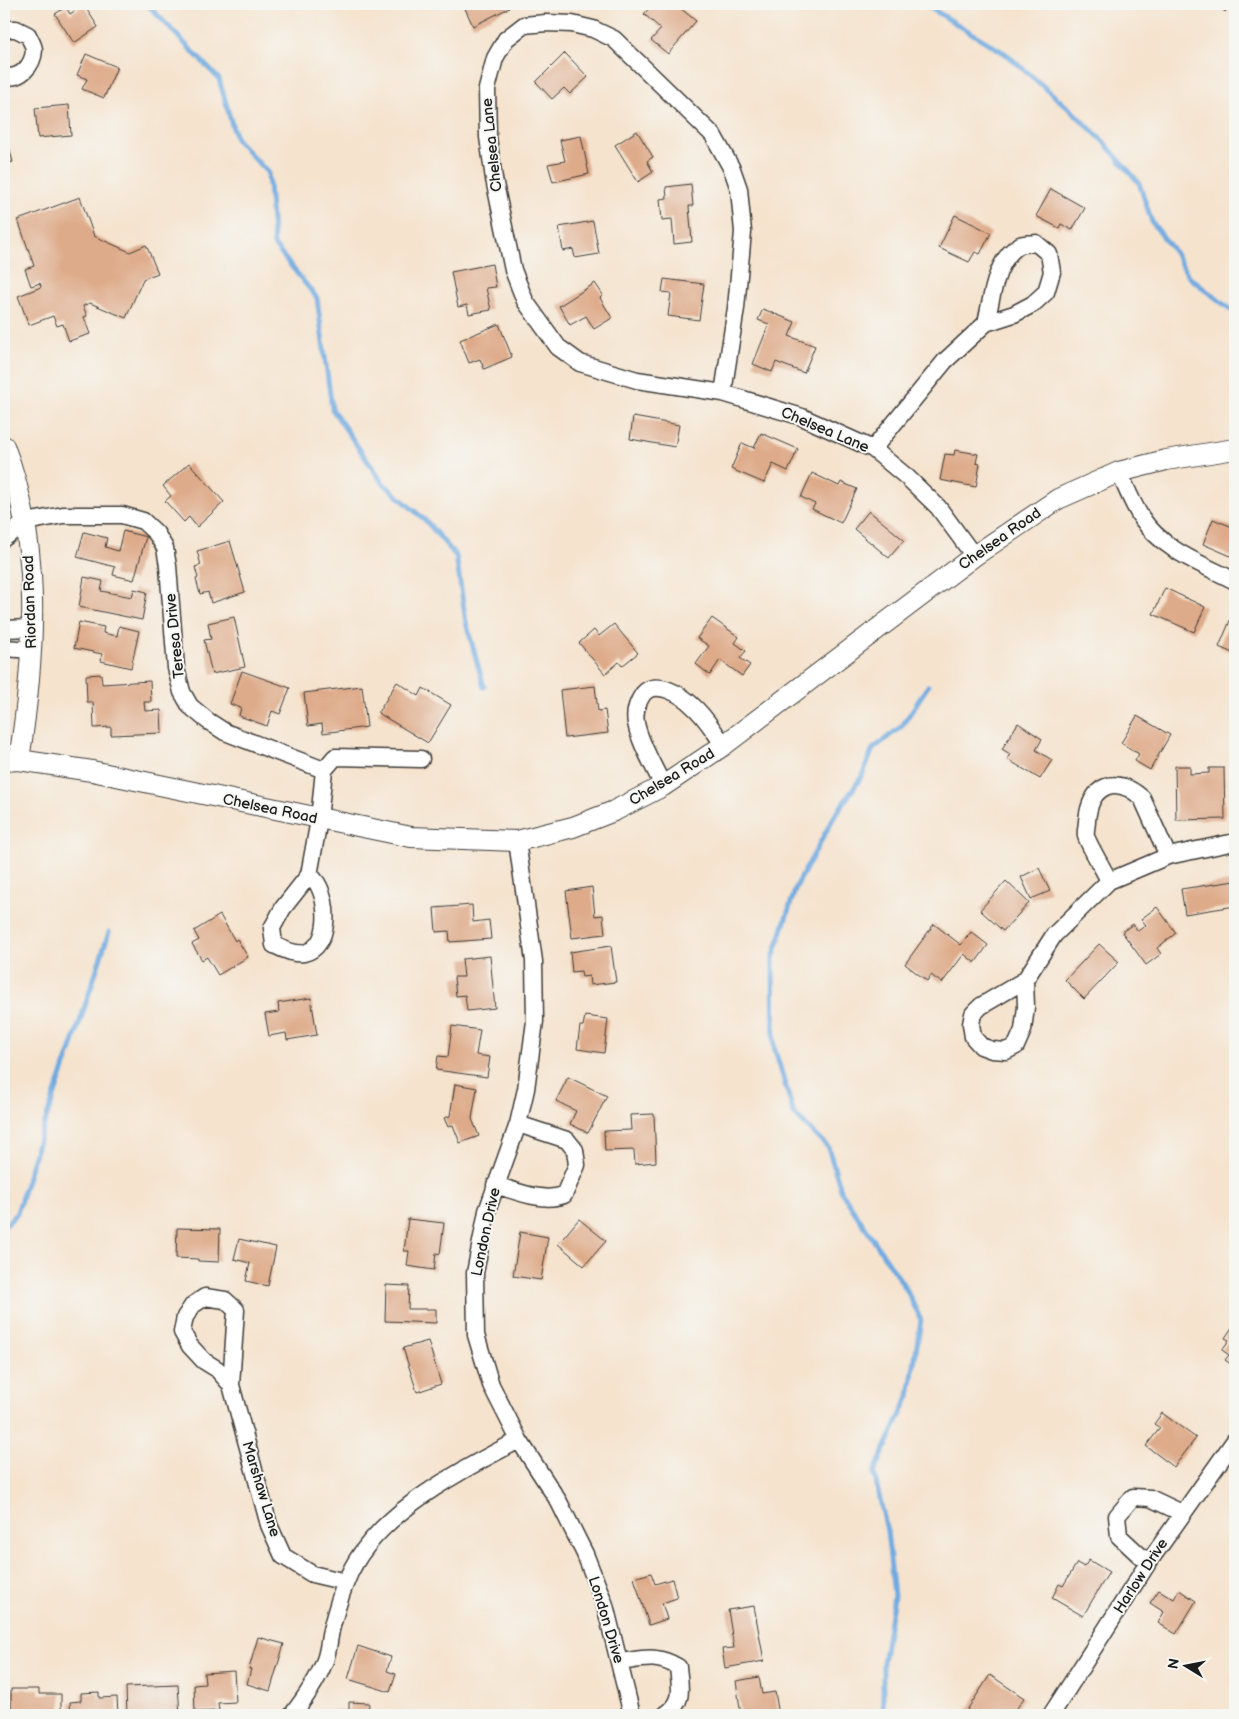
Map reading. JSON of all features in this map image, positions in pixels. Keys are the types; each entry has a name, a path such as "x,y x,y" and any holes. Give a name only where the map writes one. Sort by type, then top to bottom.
{"street":[{"name":"Chelsea Lane","path":"723,393 736,308 743,232 738,189 732,169 713,135 614,39 593,29 572,24 546,23 524,25 506,40 495,58 487,89 488,137 494,179 513,270 525,301 558,346 580,363 637,380 723,393 802,417 873,449 908,478 938,507 974,556"},
{"path":"4,29 16,29 28,35 34,48 31,62 21,74 10,77 4,76"},
{"path":"873,449 945,361 986,323 1014,314 1033,304 1046,292 1052,272 1049,254 1036,243 1022,244 1012,251 1002,263 986,323"},
{"name":"Riordan Road","path":"4,446 11,464 26,522 33,604 32,650 27,707 12,761"},
{"name":"Chelsea Road","path":"12,761 92,771 320,820 411,837 517,841 573,827 614,811 663,786 724,744 974,556 1058,499 1119,472 1166,460 1235,449"},
{"path":"1119,472 1141,518 1162,542 1188,558 1235,581"},
{"name":"Teresa Drive","path":"26,522 62,515 122,515 143,521 156,533 165,548 176,668 182,692 190,706 225,732 324,770"},
{"path":"4,538 26,522"},
{"path":"4,629 32,628"},
{"path":"4,648 32,650"},
{"path":"663,786 635,722 636,706 645,692 657,688 669,689 694,706 724,744"},
{"path":"309,875 318,884 326,916 322,936 314,949 302,954 286,951 274,945 272,928 283,908 309,875 320,820 324,770 335,757 421,759"},
{"path":"1110,881 1086,837 1088,809 1094,797 1103,787 1113,785 1124,787 1134,791 1142,798 1168,856"},
{"name":"London Drive","path":"517,841 534,961 535,1021 526,1089 518,1124 487,1211 475,1273 476,1335 492,1385 519,1440 559,1502 585,1554 605,1605 632,1715"},
{"path":"1025,980 1054,936 1110,881 1168,856 1235,842"},
{"path":"495,1185 544,1198 554,1198 564,1195 577,1165 575,1150 567,1140 518,1124"},
{"name":"Marshaw Lane","path":"231,1385 217,1368 204,1361 190,1346 182,1332 184,1317 193,1305 205,1297 225,1300 236,1310 231,1385 269,1525 283,1556 312,1574 346,1582"},
{"path":"292,1715 310,1692 325,1660 332,1626 353,1566 388,1521 454,1476 519,1440"},
{"name":"Harlow Drive","path":"1051,1715 1148,1562 1235,1440"},
{"path":"1148,1562 1120,1536 1117,1516 1133,1497 1150,1498 1182,1513"},
{"path":"620,1662 653,1658 666,1660 678,1667 681,1694 675,1709 665,1715"}],"building":[{"path":"463,4 507,4 509,8 473,26"},
{"path":"653,4 682,4 679,7 696,21 668,54 651,40 661,29 644,14"},
{"path":"1217,4 1233,4 1225,12"},
{"path":"84,5 98,27 74,43 55,14 66,7 70,14"},
{"path":"565,53 588,77 570,94 564,88 552,99 536,82"},
{"path":"86,54 117,67 104,98 82,89 87,79 77,75"},
{"path":"69,105 71,135 38,138 35,108"},
{"path":"637,131 653,157 647,161 653,172 638,182 615,145"},
{"path":"581,136 589,174 553,182 548,164 565,161 560,140"},
{"path":"6,137 13,162 4,164 4,138"},
{"path":"691,184 693,206 689,206 692,242 674,244 672,219 662,220 660,199 667,198 666,187"},
{"path":"1051,189 1085,208 1072,230 1061,224 1059,228 1036,216"},
{"path":"80,197 94,236 130,252 146,245 158,273 143,279 126,318 90,303 83,306 87,316 84,317 90,334 69,341 63,324 57,326 53,316 29,325 18,296 41,287 40,283 31,286 25,269 34,266 18,220"},
{"path":"955,215 991,233 980,254 975,252 969,262 939,248"},
{"path":"593,221 599,254 575,258 573,249 563,251 559,227"},
{"path":"492,264 496,287 486,288 491,310 469,314 467,305 458,307 451,272"},
{"path":"664,279 704,284 699,320 668,316 671,293 662,292"},
{"path":"595,283 603,295 600,298 612,318 594,329 586,316 570,325 559,306"},
{"path":"763,309 795,322 789,336 815,346 804,373 776,362 772,372 753,364 769,324 758,320"},
{"path":"499,324 512,357 484,369 480,359 469,363 460,340"},
{"path":"633,417 679,425 675,447 630,439"},
{"path":"761,433 798,449 788,471 773,464 764,483 731,469 742,443 754,448"},
{"path":"955,450 978,454 976,463 980,464 976,487 940,480 945,454 954,455"},
{"path":"189,463 224,502 197,527 189,517 184,522 165,501 171,496 163,486"},
{"path":"812,473 839,486 841,482 857,489 841,523 812,509 815,504 801,497"},
{"path":"869,511 904,540 889,558 854,529"},
{"path":"1213,519 1235,528 1235,553 1233,557 1203,544"},
{"path":"123,531 146,537 134,580 113,575 115,567 77,557 84,532 107,538 105,547 118,551"},
{"path":"230,541 245,592 211,603 208,592 200,594 195,567 201,565 197,551"},
{"path":"84,577 103,581 101,591 132,597 134,589 147,592 142,620 79,607"},
{"path":"1165,588 1205,607 1194,632 1153,614"},
{"path":"1235,612 1235,654 1219,647"},
{"path":"234,617 245,667 212,674 204,640 211,639 208,623"},
{"path":"712,618 739,637 735,643 746,651 740,658 750,665 742,676 720,660 710,675 696,664 709,646 697,638"},
{"path":"79,622 104,627 103,633 117,636 119,626 139,631 131,668 101,661 102,654 74,648"},
{"path":"614,624 638,653 622,666 619,662 605,674 579,643 594,630 599,636"},
{"path":"242,671 290,688 280,714 272,711 267,726 239,716 241,708 230,704"},
{"path":"101,674 102,684 150,681 151,702 144,702 145,711 161,710 162,733 111,735 111,727 94,728 93,702 87,702 86,675"},
{"path":"397,682 419,696 423,688 451,705 428,743 378,713"},
{"path":"362,686 367,727 323,733 322,724 308,726 304,693"},
{"path":"595,686 598,711 605,710 608,733 565,738 560,690"},
{"path":"1137,716 1170,735 1150,770 1135,761 1139,754 1121,743"},
{"path":"1018,723 1042,739 1036,750 1052,760 1040,779 1007,759 1010,754 1002,749"},
{"path":"1175,766 1190,766 1190,774 1209,773 1209,768 1224,768 1225,819 1176,820"},
{"path":"1039,868 1050,891 1031,899 1021,877"},
{"path":"1006,881 1029,903 1003,931 980,910"},
{"path":"1235,881 1235,906 1185,914 1181,889"},
{"path":"592,887 595,916 603,915 605,934 572,938 566,891"},
{"path":"472,905 473,922 489,920 491,939 450,942 449,931 436,932 434,908"},
{"path":"1157,907 1176,933 1157,948 1161,954 1146,965 1122,932 1133,924 1138,931 1146,925 1141,919"},
{"path":"220,915 235,941 237,939 248,957 218,975 207,957 202,960 192,944 199,940 194,931"},
{"path":"934,924 961,945 971,932 988,945 975,963 964,954 942,983 931,975 927,981 905,964"},
{"path":"1099,944 1119,962 1084,999 1065,980"},
{"path":"611,946 616,982 590,985 589,976 582,977 581,971 572,972 570,952"},
{"path":"490,956 495,1008 467,1011 465,995 456,996 454,977 464,977 462,959"},
{"path":"311,998 317,1035 287,1040 286,1033 269,1036 265,1014 279,1012 278,1003"},
{"path":"585,1016 608,1019 604,1053 577,1049 580,1026 583,1026"},
{"path":"452,1026 480,1030 476,1055 490,1057 487,1077 436,1070 438,1056 448,1057"},
{"path":"568,1077 607,1096 588,1133 570,1124 576,1111 556,1101"},
{"path":"455,1084 477,1088 472,1119 479,1136 460,1143 453,1125 448,1127 444,1118 450,1116"},
{"path":"654,1114 656,1162 635,1164 634,1150 605,1151 604,1131 631,1130 630,1115"},
{"path":"408,1219 444,1223 440,1254 436,1253 434,1270 407,1266 409,1251 404,1251"},
{"path":"579,1219 606,1241 584,1266 558,1244"},
{"path":"177,1228 220,1229 219,1262 176,1258"},
{"path":"520,1232 548,1237 541,1280 513,1276"},
{"path":"239,1239 276,1247 268,1286 246,1281 250,1263 234,1259"},
{"path":"386,1285 409,1286 408,1309 436,1309 436,1323 385,1321"},
{"path":"1233,1326 1235,1327 1235,1367 1225,1360 1229,1355 1222,1350 1229,1340 1225,1338"},
{"path":"428,1341 441,1384 417,1392 403,1348"},
{"path":"1162,1413 1196,1438 1174,1467 1146,1446 1160,1428 1154,1424"},
{"path":"1089,1560 1109,1572 1083,1616 1052,1598 1059,1584 1063,1586 1077,1563 1084,1567"},
{"path":"651,1573 655,1584 672,1579 677,1598 662,1603 667,1619 649,1625 634,1578"},
{"path":"1159,1590 1174,1599 1179,1590 1196,1601 1176,1634 1158,1623 1164,1612 1150,1603"},
{"path":"754,1606 764,1661 725,1668 722,1649 734,1648 728,1610"},
{"path":"258,1637 284,1644 270,1691 247,1684"},
{"path":"358,1646 391,1657 387,1671 396,1674 390,1692 348,1679"},
{"path":"234,1671 236,1702 218,1703 219,1711 195,1712 194,1685 205,1684 204,1673"},
{"path":"990,1675 1024,1698 1012,1715 1003,1711 1000,1715 975,1715 967,1710"},
{"path":"759,1677 762,1694 775,1692 779,1715 741,1715 736,1681"},
{"path":"178,1685 180,1715 127,1715 126,1687"},
{"path":"11,1689 39,1689 39,1694 61,1694 61,1715 11,1715"},
{"path":"99,1692 99,1698 117,1697 118,1715 71,1715 70,1702 81,1701 81,1693"},
{"path":"349,1702 369,1703 368,1715 331,1715 332,1710 349,1711"}],"waterway":[{"path":"147,4 219,79 236,139 268,173 274,245 317,298 332,409 382,482 426,521 456,556 466,622 484,687"},
{"path":"924,4 1006,54 1103,141 1139,183 1152,222 1173,250 1189,277 1235,313"},
{"path":"883,1715 883,1663 894,1596 887,1531 874,1473 909,1396 921,1320 905,1287 842,1193 828,1147 794,1114 774,1047 773,958 796,887 834,817 862,776 873,749 902,726 928,686"},
{"path":"4,1227 17,1213 41,1133 109,932"}]}
